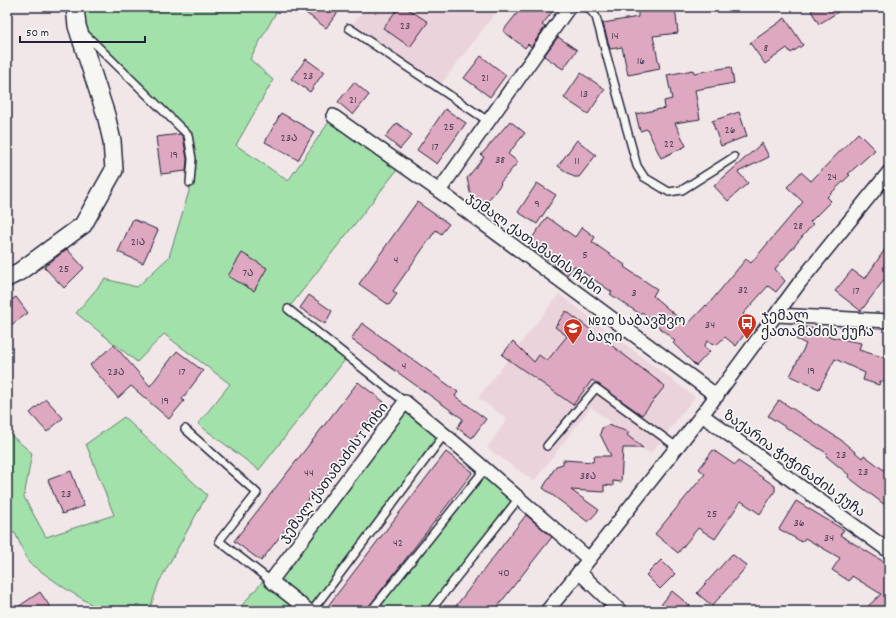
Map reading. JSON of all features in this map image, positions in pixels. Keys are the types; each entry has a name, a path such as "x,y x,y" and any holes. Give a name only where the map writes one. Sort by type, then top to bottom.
{"street":[{"path":"7,278 19,272 83,225 114,170 112,141 106,115 77,26 75,7"},
{"path":"438,191 569,7"},
{"name":"ჯემალ ქათამაძის ჩიხი","path":"333,116 438,191 717,396"},
{"path":"547,611 717,396 800,282 889,172"},
{"path":"777,315 889,321"},
{"name":"ჯემალ ქათამაძის I ჩიხი","path":"271,581 405,402 589,559"},
{"name":"ზაქარია ჭიჭინაძის ქუჩა","path":"702,415 889,551"},
{"path":"579,572 620,611"},
{"path":"271,581 310,611"}],"lane":[{"path":"588,7 596,16 637,166 644,177 669,192 682,190 734,157"},
{"path":"77,26 188,135 192,159 190,182"},
{"path":"349,28 488,121"},
{"path":"288,309 405,402"},
{"path":"547,446 596,388 677,447"},
{"path":"185,429 257,493 219,541 271,581"},
{"path":"310,611 444,435"},
{"path":"371,611 485,469"},
{"path":"430,611 519,498"}],"shaded area":[{"path":"367,7 500,7 438,88 349,28"},
{"name":"№20 საბავშვო ბაღი","path":"559,294 695,397 650,454 591,407 534,481 487,448 507,419 478,398"}],"green space":[{"path":"75,7 279,7 250,59 273,80 236,145 288,181 333,116 401,165 288,309 348,356 259,470 198,424 230,384 164,334 137,362 76,313 105,279 137,287 169,257 190,188 192,159 188,135 77,26"},
{"path":"405,402 444,436 312,611 271,581"},
{"path":"124,417 207,495 159,582 149,611 102,611 66,589 29,563 15,533 7,533 7,432 32,453 24,497 46,537 114,515 86,444"},
{"path":"485,469 519,498 430,611 371,611"},
{"path":"263,581 298,611 237,611"}],"building":[{"path":"298,7 342,7 326,28"},
{"path":"399,7 405,7 428,22 410,47 383,28"},
{"path":"522,7 556,7 542,25 545,27 531,47 528,44 525,48 503,31"},
{"path":"675,7 678,33 653,36 660,69 628,75 622,47 610,49 603,23 638,17 638,10"},
{"path":"818,7 846,7 819,24 811,11"},
{"path":"785,18 803,45 791,53 787,48 765,64 750,43"},
{"path":"558,37 577,50 563,69 544,56"},
{"path":"481,56 506,75 490,97 464,78"},
{"path":"306,59 324,72 310,92 291,79"},
{"path":"731,67 734,83 695,90 700,119 675,123 686,146 661,158 647,129 640,131 636,114 665,108 664,101 672,99 667,75 693,70 694,73"},
{"path":"581,73 605,89 588,114 564,98"},
{"path":"354,82 369,95 353,115 338,102"},
{"path":"445,109 466,123 437,164 417,150"},
{"path":"739,112 747,136 721,146 712,121"},
{"path":"281,113 314,132 298,160 265,142"},
{"path":"510,121 525,133 508,154 518,162 500,183 501,184 480,211 473,206 467,178 484,157 481,155"},
{"path":"397,123 412,135 400,149 385,137"},
{"path":"858,133 875,150 848,174 850,175 827,197 831,201 810,222 813,224 775,269 785,281 776,292 768,286 743,314 753,322 736,346 725,337 716,345 707,341 704,347 710,351 696,366 673,343 675,341 642,312 640,314 610,294 612,292 574,266 567,275 554,266 555,264 527,245 547,217 575,237 582,227 595,237 592,242 625,265 624,267 657,289 653,296 687,325 706,305 707,306 746,259 751,263 803,202 787,187 801,172 811,181"},
{"path":"180,134 183,137 187,159 186,171 161,174 156,137"},
{"path":"577,140 596,155 579,177 574,177 558,166"},
{"path":"762,143 769,157 738,172 748,183 728,201 714,186"},
{"path":"537,183 556,195 537,224 518,212"},
{"path":"417,202 449,224 441,234 436,230 393,291 397,294 389,305 359,284"},
{"path":"133,219 158,230 143,263 118,252"},
{"path":"889,243 889,273 861,311 835,291 852,270 865,279"},
{"path":"67,249 84,268 64,288 44,267"},
{"path":"242,253 267,268 254,291 228,276"},
{"path":"309,295 332,311 325,324 300,308"},
{"path":"16,297 28,313 7,328 7,303"},
{"path":"566,311 665,386 642,415 592,380 573,405 502,355 513,341 534,362 539,355 547,361 567,336 555,327"},
{"path":"362,323 458,392 455,396 486,419 472,438 457,428 463,419 351,339"},
{"path":"805,327 822,330 822,335 861,343 859,350 889,359 889,383 880,381 879,385 863,380 865,373 835,359 819,389 790,376 806,344 796,339"},
{"path":"114,345 150,386 177,351 203,371 182,399 184,401 169,419 131,386 118,398 90,365"},
{"path":"358,382 384,402 261,561 234,541"},
{"path":"46,399 63,418 47,432 30,413"},
{"path":"779,400 841,440 862,458 864,455 889,474 889,508 848,477 849,475 826,456 828,454 768,416"},
{"path":"608,425 629,432 627,435 643,448 623,448 621,482 613,481 613,486 604,485 604,492 571,490 599,510 588,522 543,488 556,466 563,464 563,460 593,462 594,456 611,456 600,434 602,428"},
{"path":"713,450 735,465 738,461 775,486 775,491 760,514 741,501 715,539 698,528 678,553 655,534 705,474 699,469"},
{"path":"446,452 473,472 366,610 324,611"},
{"path":"71,471 84,506 62,514 48,480"},
{"path":"796,501 844,530 840,535 889,565 889,611 863,611 881,594 852,576 849,581 832,570 840,558 805,538 802,542 779,529"},
{"path":"526,515 552,537 494,611 452,611"},
{"path":"732,554 747,566 712,606 697,593"},
{"path":"661,560 675,574 660,589 646,575"},
{"path":"672,591 696,611 656,611"},
{"path":"40,592 53,611 12,611"}],"place":[{"name":"ჯემალ ქათამაძის ქუჩა","path":"747,340"},
{"name":"№20 საბავშვო ბაღი","path":"573,345"}]}
